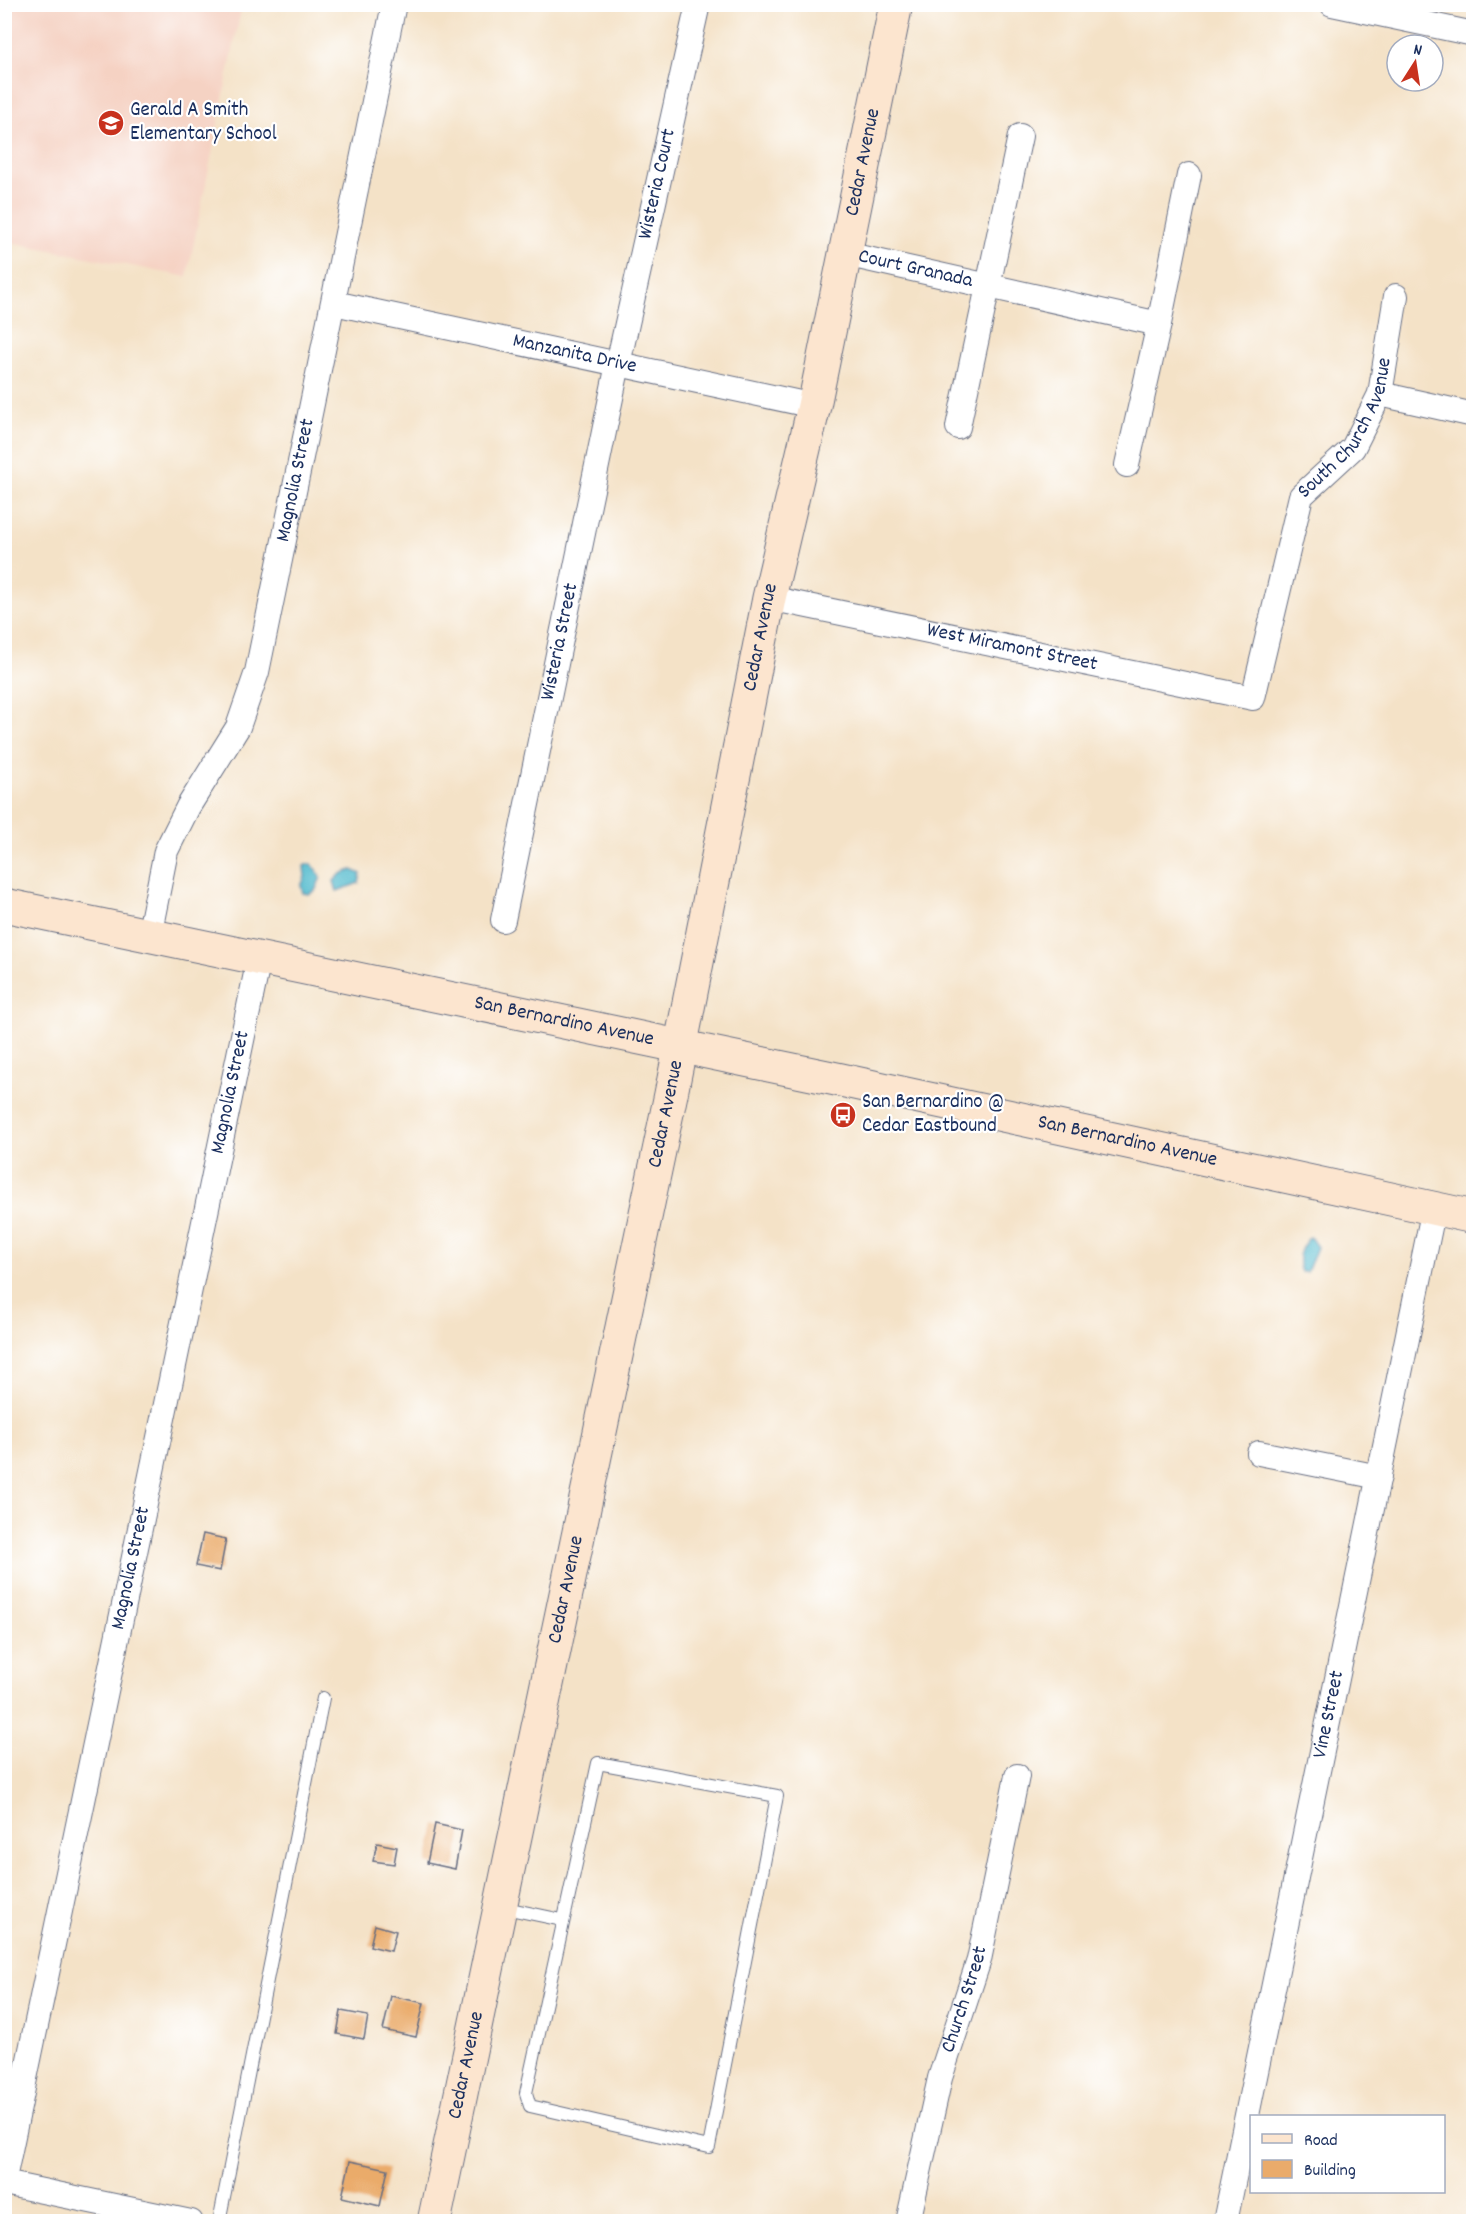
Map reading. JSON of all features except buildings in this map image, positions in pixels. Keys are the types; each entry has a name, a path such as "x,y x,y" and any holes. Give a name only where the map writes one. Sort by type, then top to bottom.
{"main road":[{"name":"Cedar Avenue","path":"434,2222 680,1047 770,598 814,406 896,4"},
{"name":"San Bernardino Avenue","path":"4,905 1473,1217"}],"street":[{"name":"Magnolia Street","path":"149,936 166,851 188,807 238,727 257,672 394,4"},
{"name":"Wisteria Court","path":"618,364 698,4"},
{"path":"1332,4 1473,34"},
{"path":"958,427 986,285 1020,136"},
{"path":"1127,465 1190,175"},
{"name":"Court Granada","path":"845,254 1159,324"},
{"name":"South Church Avenue","path":"1253,698 1301,496 1353,448 1380,394 1396,296"},
{"name":"Manzanita Drive","path":"334,303 814,406"},
{"name":"Wisteria Street","path":"503,920 618,364"},
{"path":"1380,394 1473,415"},
{"name":"West Miramont Street","path":"770,598 1253,698"},
{"name":"Magnolia Street","path":"4,2181 259,959"},
{"name":"Vine Street","path":"1225,2222 1434,1208"},
{"path":"1259,1453 1379,1477"},
{"name":"Church Street","path":"908,2222 940,2078 979,1960 1017,1776"},
{"path":"4,2181 191,2222"}],"lane":[{"path":"219,2222 323,1698"},
{"path":"598,1763 777,1796 709,2147 530,2106 526,2093 562,1920 598,1763"},
{"path":"500,1907 562,1920"}],"shaded area":[{"name":"Gerald A Smith Elementary School","path":"4,5 242,5 187,277 5,241"}],"water":[{"path":"312,864 321,877 315,891 309,894 303,893 301,886 305,877 304,866"},
{"path":"352,870 361,874 359,883 337,891 334,881 341,874"},
{"path":"1310,1237 1317,1247 1307,1272 1301,1272 1300,1253"}],"place":[{"name":"Gerald A Smith Elementary School","path":"111,123"},
{"name":"San Bernardino @ Cedar Eastbound","path":"843,1115"}]}
